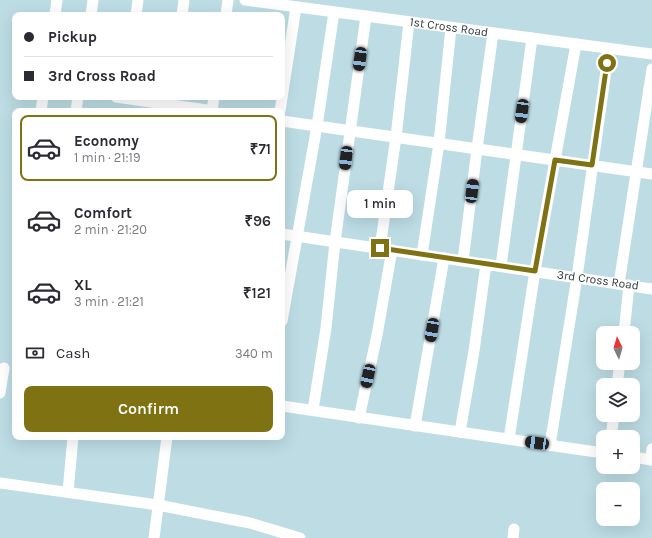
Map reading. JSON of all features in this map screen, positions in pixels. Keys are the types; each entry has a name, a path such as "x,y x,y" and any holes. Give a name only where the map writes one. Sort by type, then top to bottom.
{"street":[{"path":"55,12 57,0"},
{"path":"91,12 93,0"},
{"path":"136,12 138,0"},
{"path":"182,12 184,0"},
{"path":"226,12 228,0"},
{"name":"1st Cross Road","path":"245,0 652,54"},
{"path":"285,78 296,7"},
{"path":"285,305 317,126 334,12"},
{"path":"313,410 326,328 335,242 366,16"},
{"path":"380,248 396,137 409,22"},
{"path":"422,255 439,143 451,28"},
{"path":"463,261 493,33"},
{"path":"501,266 532,38"},
{"path":"509,439 535,271 576,44"},
{"path":"550,445 577,277 609,49"},
{"path":"624,326 624,284 637,172 652,69"},
{"path":"142,100 194,108"},
{"path":"285,121 652,174"},
{"name":"3rd Cross Road","path":"285,234 652,288"},
{"path":"360,418 392,250"},
{"path":"415,426 444,258"},
{"path":"460,432 474,351 486,264"},
{"path":"0,393 2,368 12,370"},
{"path":"285,406 596,452"},
{"path":"68,492 73,440"},
{"path":"154,538 168,440"},
{"path":"640,457 652,456"},
{"path":"0,483 158,505 250,523 300,538"}],"shaded area":[{"path":"0,0 652,0 652,538 0,538"}],"route":[{"path":"380,248 535,271 555,160 592,165 607,63"}]}
